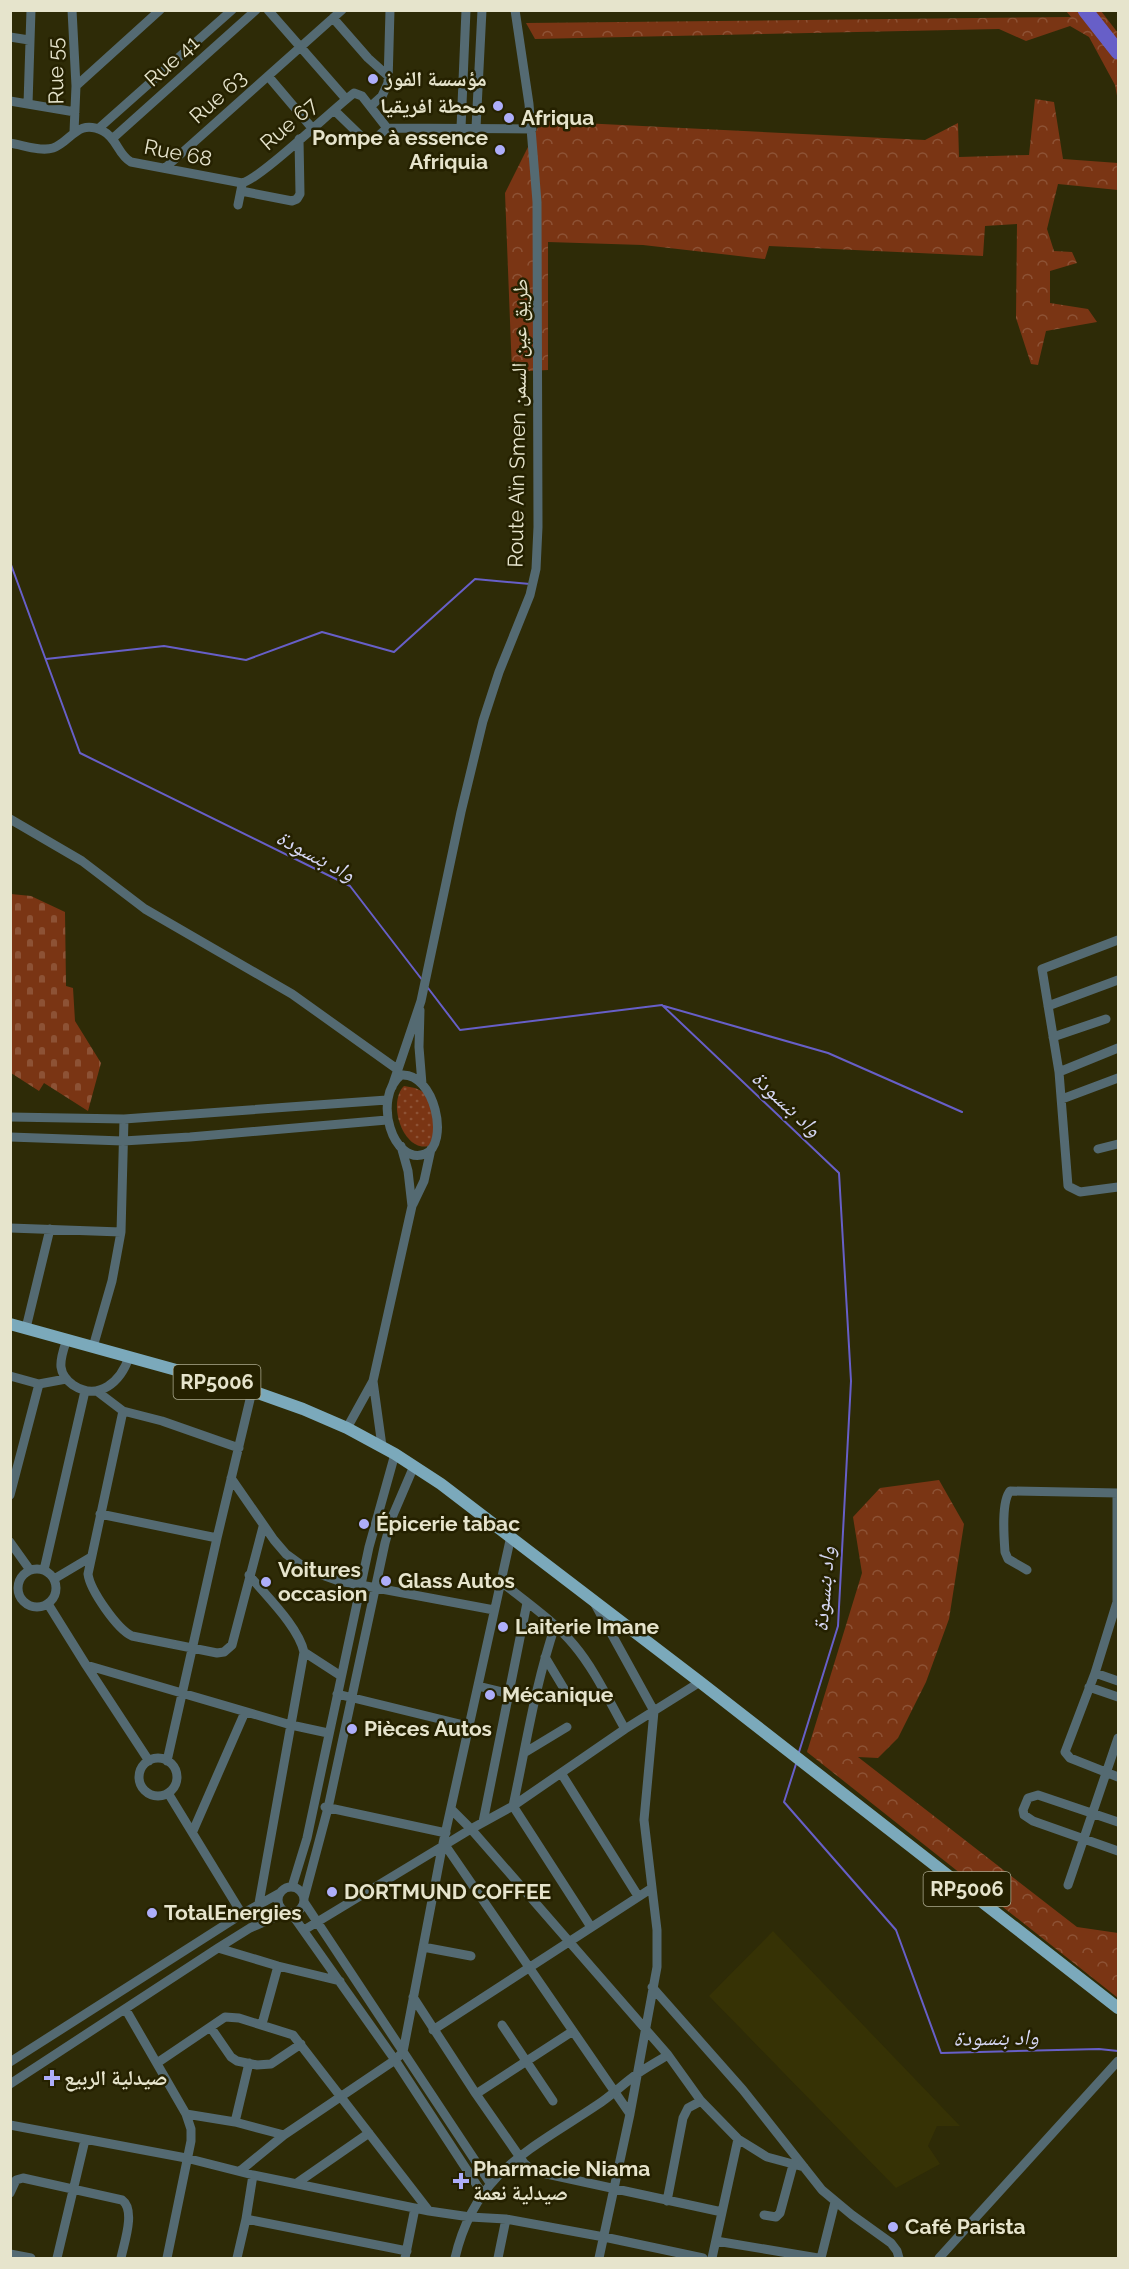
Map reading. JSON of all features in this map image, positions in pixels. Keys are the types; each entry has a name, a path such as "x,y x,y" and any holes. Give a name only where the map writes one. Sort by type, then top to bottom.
{"main road":[{"name":"RP5006","path":"10,1324 252,1391 347,1428 395,1454 511,1536 1119,2008"}],"street":[{"path":"28,104 30,10"},
{"name":"Rue 55","path":"72,10 76,86 74,132"},
{"path":"76,86 160,10"},
{"name":"Rue 41","path":"98,129 232,10"},
{"name":"Rue 41","path":"112,139 256,10"},
{"path":"268,10 346,99"},
{"name":"Rue 63","path":"165,168 342,10"},
{"path":"387,128 371,106 385,92 388,76 390,10"},
{"path":"461,128 466,10"},
{"path":"476,128 482,10"},
{"name":"Route Aïn Smen طريق عين السمن","path":"392,1087 421,1001 483,721 499,672 530,595 536,569 538,527 537,214 532,129 515,10"},
{"path":"333,18 368,58 388,76"},
{"path":"10,37 29,40"},
{"path":"464,68 479,68"},
{"name":"Rue 63","path":"268,76 312,128"},
{"name":"Rue 67","path":"241,187 256,177 354,93 359,93 371,106"},
{"path":"462,94 478,93"},
{"path":"10,101 75,112"},
{"path":"334,110 366,141 372,141 387,128 532,129"},
{"path":"10,143 42,149 56,147 74,132 90,128 98,129"},
{"name":"Rue 68","path":"98,129 112,139 129,161 292,201 297,200 300,194 299,139"},
{"path":"238,205 241,187"},
{"path":"10,819 82,861 144,909 291,994 397,1069"},
{"path":"1119,940 1042,969 1059,1072 1068,1186 1083,1192 1119,1187"},
{"path":"1048,1006 1119,980"},
{"name":"Route Aïn Smen طريق عين السمن","path":"421,1001 419,1047 422,1084"},
{"path":"1053,1037 1106,1019"},
{"path":"1059,1072 1118,1048"},
{"path":"347,1428 373,1381 412,1206 424,1181 436,1133 437,1116 432,1098 414,1077 404,1075 399,1077 387,1100 387,1120 392,1134 410,1153 426,1154 431,1149"},
{"path":"1062,1099 1119,1078"},
{"path":"10,1117 124,1119 387,1100"},
{"path":"93,1347 112,1281 121,1232 124,1119"},
{"path":"10,1137 123,1141 387,1120"},
{"path":"1098,1149 1119,1144"},
{"path":"401,1146 411,1183 412,1206"},
{"path":"10,1228 121,1232"},
{"path":"26,1328 50,1229"},
{"path":"66,1339 61,1362 62,1372 66,1379 84,1391 98,1392 108,1387 124,1370 129,1357"},
{"path":"10,1376 39,1384 66,1379"},
{"path":"373,1381 382,1446"},
{"path":"10,1496 15,1456 39,1384"},
{"path":"44,1570 84,1391"},
{"path":"167,1761 252,1391"},
{"path":"98,1392 123,1411 162,1421 239,1448"},
{"path":"123,1411 88,1568 90,1583 122,1630 132,1636 222,1653 230,1648 263,1527"},
{"path":"10,2062 259,1903 292,1887 314,1805 377,1514 395,1454"},
{"path":"10,2084 250,1928 299,1910 304,1900 328,1808 393,1515 414,1466"},
{"path":"231,1478 263,1527 286,1554 308,1570 339,1581 362,1583 494,1610"},
{"path":"1027,1570 1008,1559 1005,1552 1005,1504 1010,1491 1118,1493 1118,1603 1065,1752 1070,1758 1119,1777"},
{"path":"100,1514 217,1538"},
{"path":"240,2171 284,2135 395,2060 403,2052 468,1726 511,1536"},
{"path":"10,1542 30,1570"},
{"path":"54,1579 91,1557"},
{"path":"30,1570 44,1570 54,1579 56,1592 48,1604 36,1607 25,1603 15,1581 30,1570"},
{"path":"249,1575 292,1628 304,1652 259,1903"},
{"path":"500,1581 567,1637 586,1660 626,1729"},
{"path":"593,1600 654,1711 644,1820 658,1946 657,1967 630,2114 599,2259"},
{"path":"483,1822 527,1603"},
{"path":"48,1604 149,1761"},
{"path":"555,1626 534,1700 513,1806 591,1927"},
{"path":"304,1652 341,1676"},
{"path":"545,1657 569,1697"},
{"path":"86,1665 291,1725 328,1733"},
{"path":"1095,1673 1119,1681"},
{"path":"304,1930 513,1806 700,1682"},
{"path":"478,1686 534,1700"},
{"path":"1089,1687 1119,1697"},
{"path":"337,1694 468,1726"},
{"path":"193,1831 245,1712"},
{"path":"524,1753 567,1727"},
{"path":"1068,1885 1119,1738"},
{"path":"159,1758 167,1761 175,1768 177,1776 175,1784 168,1793 152,1795 142,1786 141,1771 149,1761 159,1758"},
{"path":"561,1773 638,1896"},
{"path":"168,1793 242,1914"},
{"path":"1119,1822 1038,1796 1030,1796 1025,1802 1023,1812 1028,1818 1119,1851"},
{"path":"314,1805 446,1833"},
{"path":"451,1809 645,2028 668,2055 701,2101 738,2139 761,2154 804,2168"},
{"path":"444,1846 630,2114"},
{"path":"292,1887 300,1890 318,1923 490,2183"},
{"path":"433,2030 652,1888"},
{"path":"280,1893 280,1906 289,1912 304,1930 340,1981 482,2193"},
{"path":"423,1947 471,1956"},
{"path":"218,1948 340,1981"},
{"path":"262,2024 278,1966"},
{"path":"652,1987 729,2073 822,2190 891,2243 899,2259"},
{"path":"413,1997 476,2094 528,2167 536,2172 722,2212"},
{"path":"126,2010 186,2114 191,2134 166,2259"},
{"path":"157,2063 227,2017 262,2024 290,2033 301,2044 340,2098 429,2211"},
{"path":"502,2025 553,2101"},
{"path":"211,2028 229,2055 237,2061 271,2064 301,2044"},
{"path":"476,2094 573,2031"},
{"path":"455,2259 470,2217 482,2193 505,2168 668,2055"},
{"path":"939,2259 1119,2061"},
{"path":"235,2122 249,2063"},
{"path":"667,2201 683,2118 688,2108 701,2101"},
{"path":"186,2114 235,2122 284,2135"},
{"path":"10,2125 186,2158 253,2175 429,2211 506,2219 704,2259"},
{"path":"297,2183 369,2133"},
{"path":"712,2259 738,2139"},
{"path":"57,2259 85,2140"},
{"path":"764,2215 776,2217 780,2214 793,2165"},
{"path":"237,2259 253,2175"},
{"path":"10,2193 16,2180 24,2178 117,2198 129,2206 121,2259"},
{"path":"716,2241 819,2259 835,2202"},
{"path":"246,2219 406,2254 415,2208"},
{"path":"498,2259 506,2219"},
{"path":"759,2259 762,2248"},
{"path":"10,2254 31,2259"}],"shaded area":[{"path":"773,1931 960,2126 937,2126 928,2146 940,2164 896,2188 709,1996"}],"green space":[{"path":"1066,11 1101,11 1118,33 1118,101 1115,85 1089,37 1070,26 1026,41 999,29 535,39 526,23 1071,17"},
{"path":"1035,99 1054,102 1063,159 1118,163 1118,190 1058,184 1047,229 1054,251 1072,252 1077,263 1050,271 1050,303 1088,309 1097,322 1046,331 1038,365 1031,364 1016,318 1017,224 985,226 983,256 769,246 765,259 643,245 548,242 548,370 512,372 505,193 541,121 925,140 958,123 959,157 1029,155"},
{"path":"11,894 31,896 65,912 66,986 73,988 75,1021 101,1063 88,1111 44,1083 39,1091 11,1073"},
{"path":"404,1086 426,1093 436,1122 431,1145 422,1146 413,1143 401,1126 397,1104"},
{"path":"939,1480 964,1524 949,1619 926,1682 898,1738 878,1758 858,1757 1077,1927 1118,1933 1118,1998 807,1752 862,1573 853,1517 880,1488"}],"waterway":[{"path":"1085,10 1118,52"},
{"name":"واد بنسودة","path":"10,562 80,753 350,886 423,981"},
{"name":"واد بنسودة","path":"46,659 164,646 246,660 322,632 394,652 475,579 530,584"},
{"name":"واد بنسودة","path":"428,988 460,1030 662,1005 839,1173 851,1381 838,1626 799,1752"},
{"name":"واد بنسودة","path":"664,1006 828,1053 962,1112"},
{"name":"واد بنسودة","path":"796,1764 784,1802 896,1930 941,2053 1099,2049 1118,2051"}],"place":[{"name":"مؤسسة الفوز","path":"373,79"},
{"name":"محطة افريقيا","path":"498,106"},
{"name":"Afriqua","path":"509,118"},
{"name":"Pompe à essence Afriquia","path":"500,150"},
{"name":"Épicerie tabac","path":"364,1524"},
{"name":"Glass Autos","path":"386,1581"},
{"name":"Voitures occasion","path":"266,1582"},
{"name":"Laiterie Imane","path":"503,1627"},
{"name":"Mécanique","path":"490,1695"},
{"name":"Pièces Autos","path":"352,1729"},
{"name":"DORTMUND COFFEE","path":"332,1892"},
{"name":"TotalEnergies","path":"152,1913"},
{"name":"صيدلية الربيع","path":"52,2078"},
{"name":"Pharmacie Niama صيدلية نعمة","path":"461,2181"},
{"name":"Café Parista","path":"893,2227"}]}
